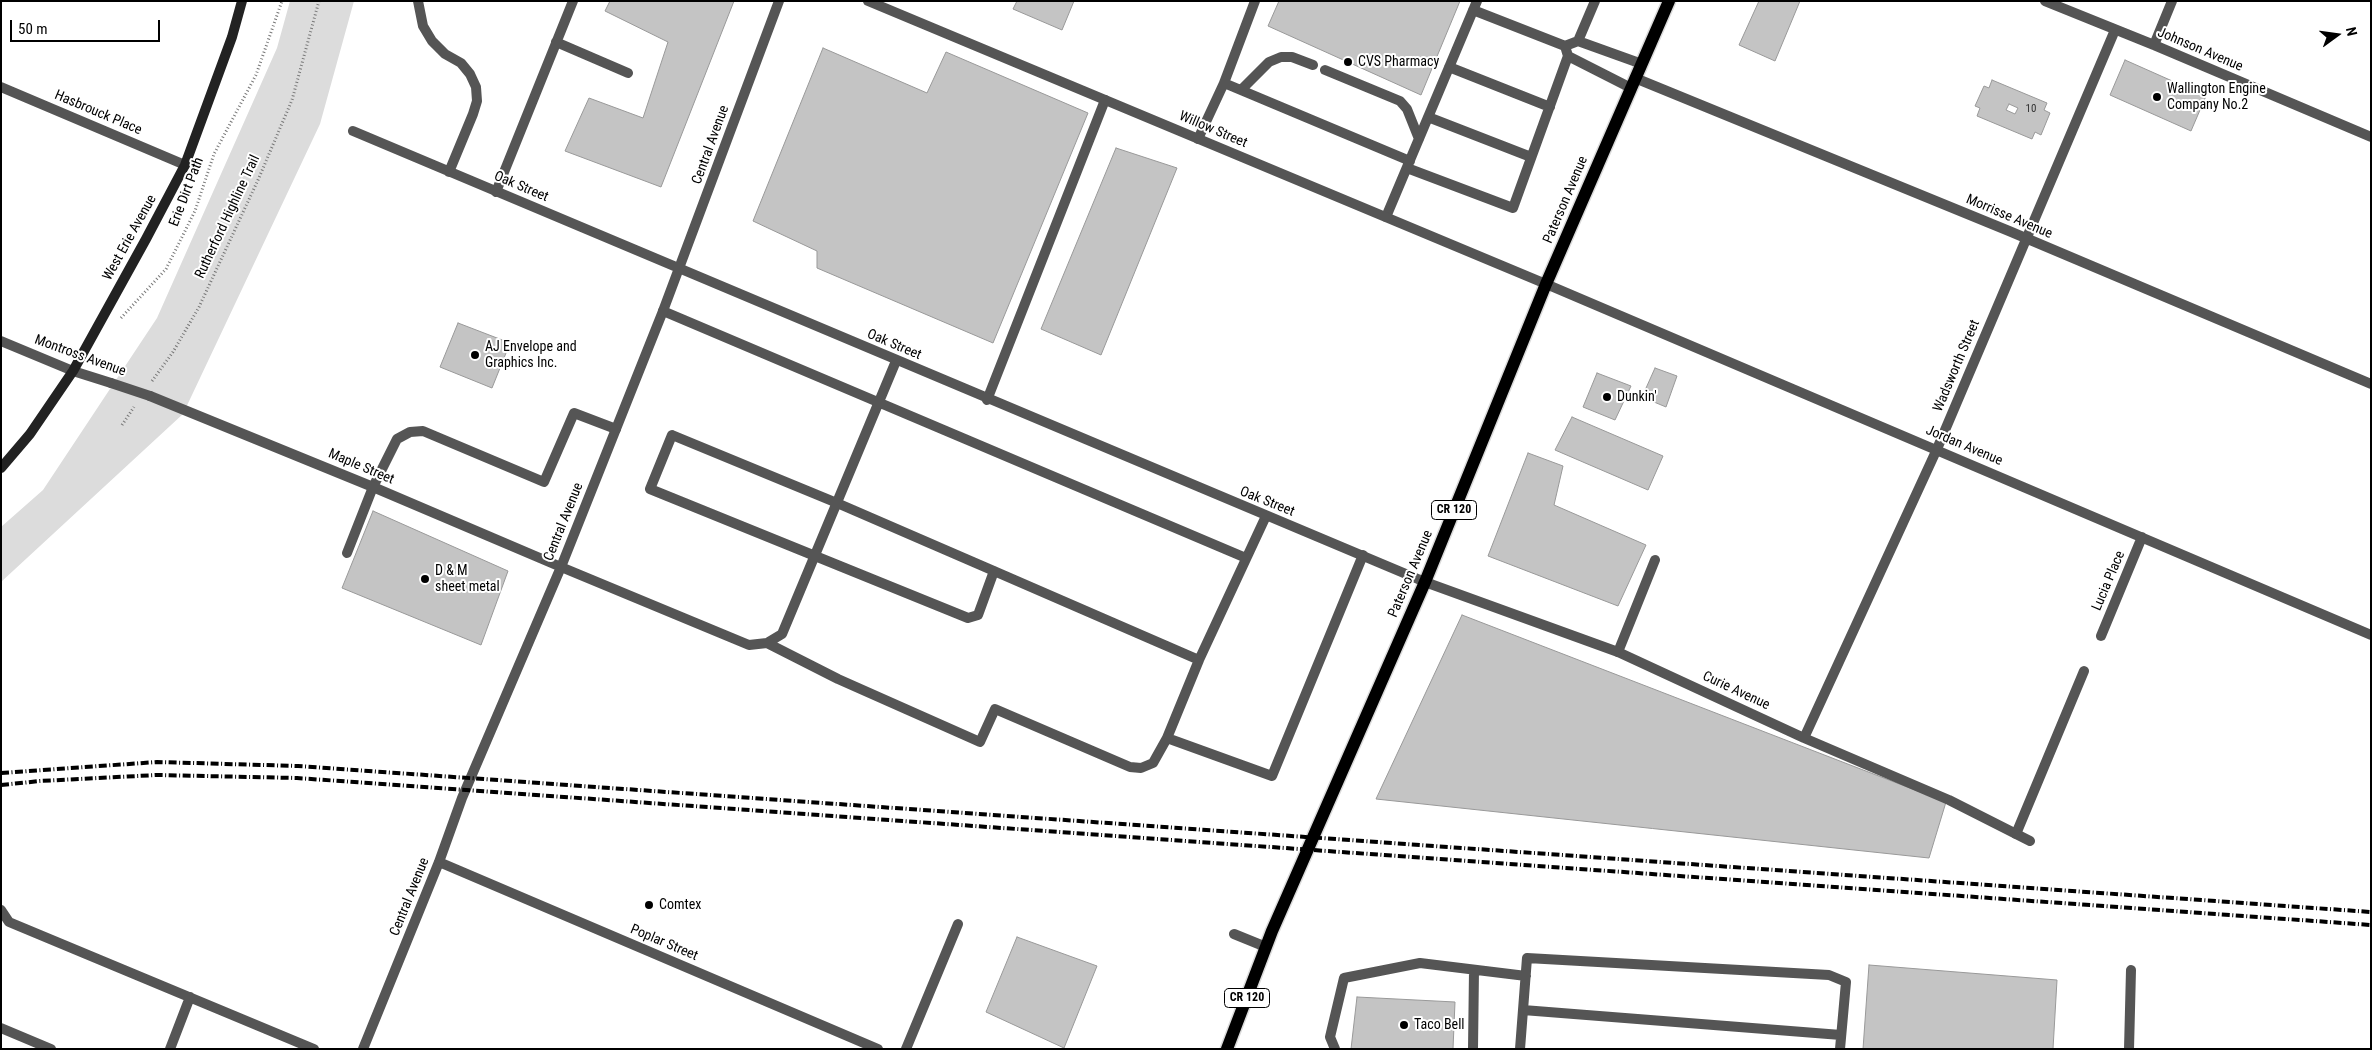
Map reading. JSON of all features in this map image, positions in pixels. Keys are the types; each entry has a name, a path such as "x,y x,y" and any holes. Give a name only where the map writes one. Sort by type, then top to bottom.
{"main road":[{"name":"Paterson Avenue","path":"1227,1049 1266,947 1425,582 1546,284 1669,1"}],"street":[{"name":"West Erie Avenue","path":"1,468 30,434 73,371 185,165 229,46 242,1"},
{"path":"418,1 423,26 432,41 461,64 470,74 476,87 476,101 473,114 449,172"},
{"path":"496,192 573,1"},
{"name":"Central Avenue","path":"363,1049 440,862 462,798 561,567 663,311 779,1"},
{"name":"Willow Street","path":"868,1 1546,284"},
{"path":"1198,139 1224,83 1255,1"},
{"path":"1224,83 1513,208 1550,107 1567,51 1578,41 1595,1"},
{"name":"Johnson Avenue","path":"2045,1 2371,137"},
{"path":"2154,45 2172,1"},
{"path":"1386,218 1475,6"},
{"name":"Morrisse Avenue","path":"1475,6 1633,83 2026,238 2371,384"},
{"name":"Wadsworth Street","path":"1804,738 1937,449 2115,30"},
{"path":"1578,41 1642,64"},
{"path":"556,42 628,73"},
{"path":"1241,90 1269,62 1281,57 1292,57 1313,65"},
{"path":"1449,67 1550,107"},
{"path":"1326,70 1400,101 1407,109 1419,140"},
{"name":"Hasbrouck Place","path":"1,87 185,165"},
{"path":"987,400 1105,100"},
{"path":"1428,117 1532,157"},
{"name":"Oak Street","path":"353,131 987,400 1425,582"},
{"name":"Jordan Avenue","path":"1546,284 2371,635"},
{"path":"663,311 1246,558"},
{"name":"Montross Avenue","path":"1,341 73,371 148,392"},
{"path":"767,643 782,634 896,361"},
{"name":"Maple Street","path":"148,392 748,645 767,643"},
{"path":"347,553 373,487 397,439 410,432 423,431 544,482 574,413 616,429"},
{"path":"994,571 978,615 968,618 650,489 672,436 837,503 994,571 1199,660"},
{"path":"767,643 838,679 980,742 995,709 1130,767 1141,768 1153,763 1167,738 1199,660 1266,516"},
{"name":"Lucia Place","path":"2101,636 2142,537"},
{"path":"1167,738 1272,776 1363,556"},
{"path":"1618,652 1654,560"},
{"name":"Curie Avenue","path":"1425,582 1618,652 1804,738 1949,800 2030,840"},
{"path":"2016,834 2084,671"},
{"name":"Poplar Street","path":"440,862 878,1049"},
{"path":"1,910 9,922 314,1049"},
{"path":"906,1049 958,924"},
{"path":"1234,934 1266,947"},
{"path":"1520,1049 1527,958 1828,975 1846,982 1840,1049"},
{"path":"1335,1049 1330,1037 1344,978 1420,963 1526,976"},
{"path":"1473,1049 1474,970"},
{"path":"2129,1049 2131,970"},
{"path":"170,1049 190,997"},
{"path":"1523,1010 1841,1035"},
{"path":"1,1028 35,1046 51,1049"}],"path":[{"name":"Erie Dirt Path","path":"114,325 166,269 195,211 214,154 256,75 282,1"},
{"name":"Rutherford Highline Trail","path":"148,392 199,307 258,180 292,100 319,1"},
{"path":"122,424 137,403"}],"shaded area":[{"path":"290,1 354,1 320,124 183,414 1,582 1,527 43,490 157,318 277,48"}],"building":[{"path":"610,1 734,1 661,187 565,151 589,98 643,118 668,42 605,11"},
{"path":"1017,1 1074,1 1062,30 1013,9"},
{"path":"1279,1 1460,1 1421,95 1268,26"},
{"path":"1759,1 1800,1 1775,61 1739,45"},
{"path":"823,48 927,93 946,52 1088,113 993,343 817,268 817,251 753,221"},
{"path":"2125,60 2206,96 2191,131 2110,95"},
{"path":"1992,80 2047,103 2044,110 2050,113 2041,135 2035,132 2032,139 1977,116 1980,108 1975,106 1984,86 1989,88","holes":["2009,104 2018,108 2015,114 2006,110"]},
{"path":"1116,148 1177,168 1101,355 1041,329"},
{"name":"AJ Envelope and Graphics Inc.","path":"458,323 510,343 492,388 440,367"},
{"path":"1655,368 1677,376 1666,407 1642,397"},
{"name":"Dunkin'","path":"1597,373 1631,386 1615,420 1583,407"},
{"path":"1572,417 1663,456 1648,490 1555,450"},
{"path":"1528,453 1563,466 1554,505 1646,545 1618,606 1488,556"},
{"name":"D & M sheet metal","path":"373,511 508,571 481,645 342,588"},
{"path":"1462,615 1946,802 1929,858 1376,799"},
{"path":"1017,937 1097,966 1064,1048 986,1012"},
{"path":"1869,965 2057,980 2053,1049 1863,1049"},
{"name":"Taco Bell","path":"1357,997 1455,1002 1453,1049 1351,1049"}],"railway":[{"path":"1,773 157,762 298,766 2371,912"},
{"path":"1,785 157,775 297,778 2371,925"}],"place":[{"name":"CVS Pharmacy","path":"1348,62"},
{"name":"Wallington Engine Company No.2","path":"2157,97"},
{"name":"AJ Envelope and Graphics Inc.","path":"475,355"},
{"name":"Dunkin'","path":"1607,397"},
{"name":"D & M sheet metal","path":"425,579"},
{"name":"Comtex","path":"649,905"},
{"name":"Taco Bell","path":"1404,1025"}]}
